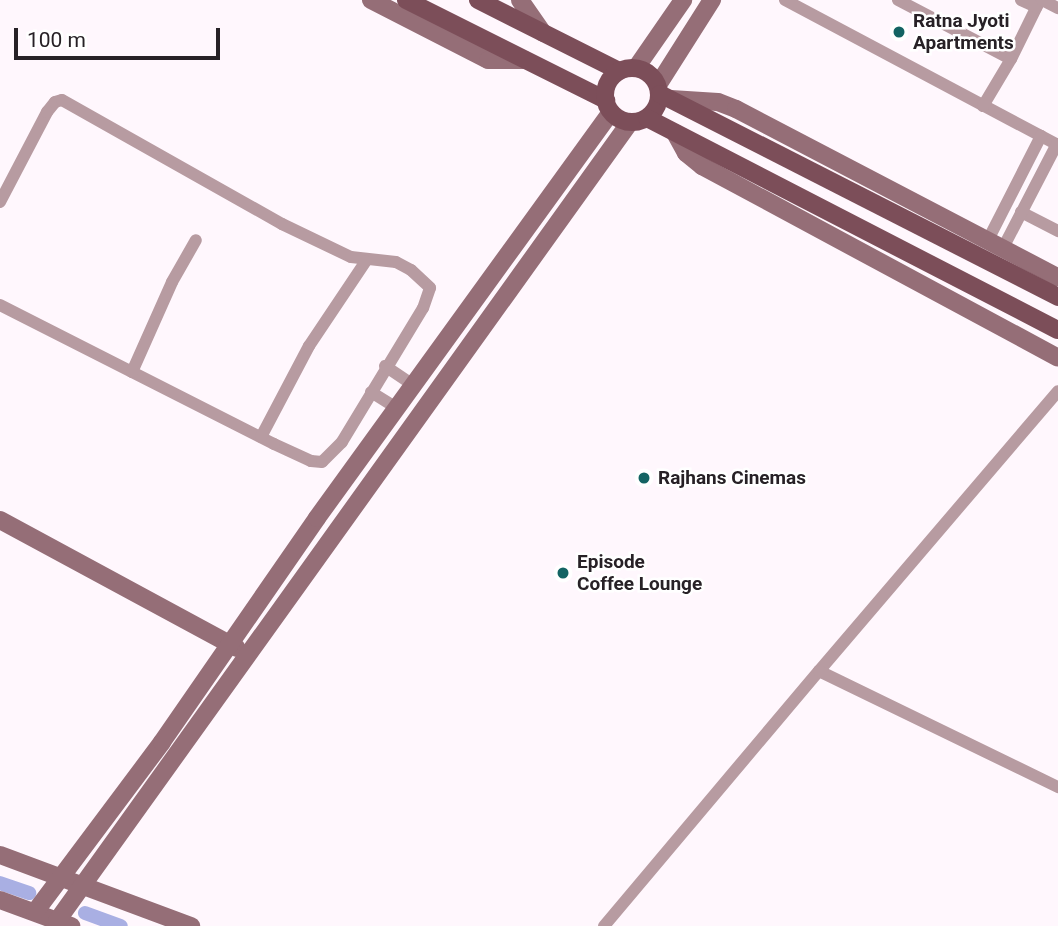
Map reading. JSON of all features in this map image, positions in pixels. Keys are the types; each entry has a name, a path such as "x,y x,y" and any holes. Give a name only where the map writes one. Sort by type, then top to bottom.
{"main road":[{"path":"406,0 525,60 608,106 675,133 1058,330"},
{"path":"478,0 543,33 627,69 652,76 663,93 1058,297"},
{"path":"608,106 607,83 627,69"},
{"path":"638,120 654,111 663,93"}],"street":[{"path":"370,0 488,60 525,60"},
{"path":"520,0 543,33"},
{"path":"627,69 683,0"},
{"path":"712,0 663,93 726,104 1058,276"},
{"path":"785,0 1057,144 1021,212 995,244"},
{"path":"898,0 1011,59"},
{"path":"1021,0 1058,8"},
{"path":"984,106 1039,2"},
{"path":"0,202 47,112 55,102 62,100 240,201 351,257 366,261 396,262 411,270 430,288 423,308 385,366 342,442 322,462 311,461 261,437 0,305"},
{"path":"48,920 61,878 162,742 608,106"},
{"path":"48,920 82,886 638,120"},
{"path":"675,133 686,153 702,166 1058,359"},
{"path":"995,244 1041,136"},
{"path":"1021,212 1058,230"},
{"path":"132,372 172,282 196,240"},
{"path":"261,437 309,346 366,261"},
{"path":"385,366 413,385"},
{"path":"604,926 1058,391"},
{"path":"371,392 397,408"},
{"path":"0,520 249,655"},
{"path":"819,671 1058,786"},
{"path":"0,855 191,926"},
{"path":"0,900 48,920"}],"waterway":[{"path":"0,883 29,893"},
{"path":"85,913 121,926"}],"place":[{"name":"Ratna Jyoti Apartments","path":"899,32"},
{"name":"Rajhans Cinemas","path":"644,478"},
{"name":"Episode Coffee Lounge","path":"563,573"}]}
